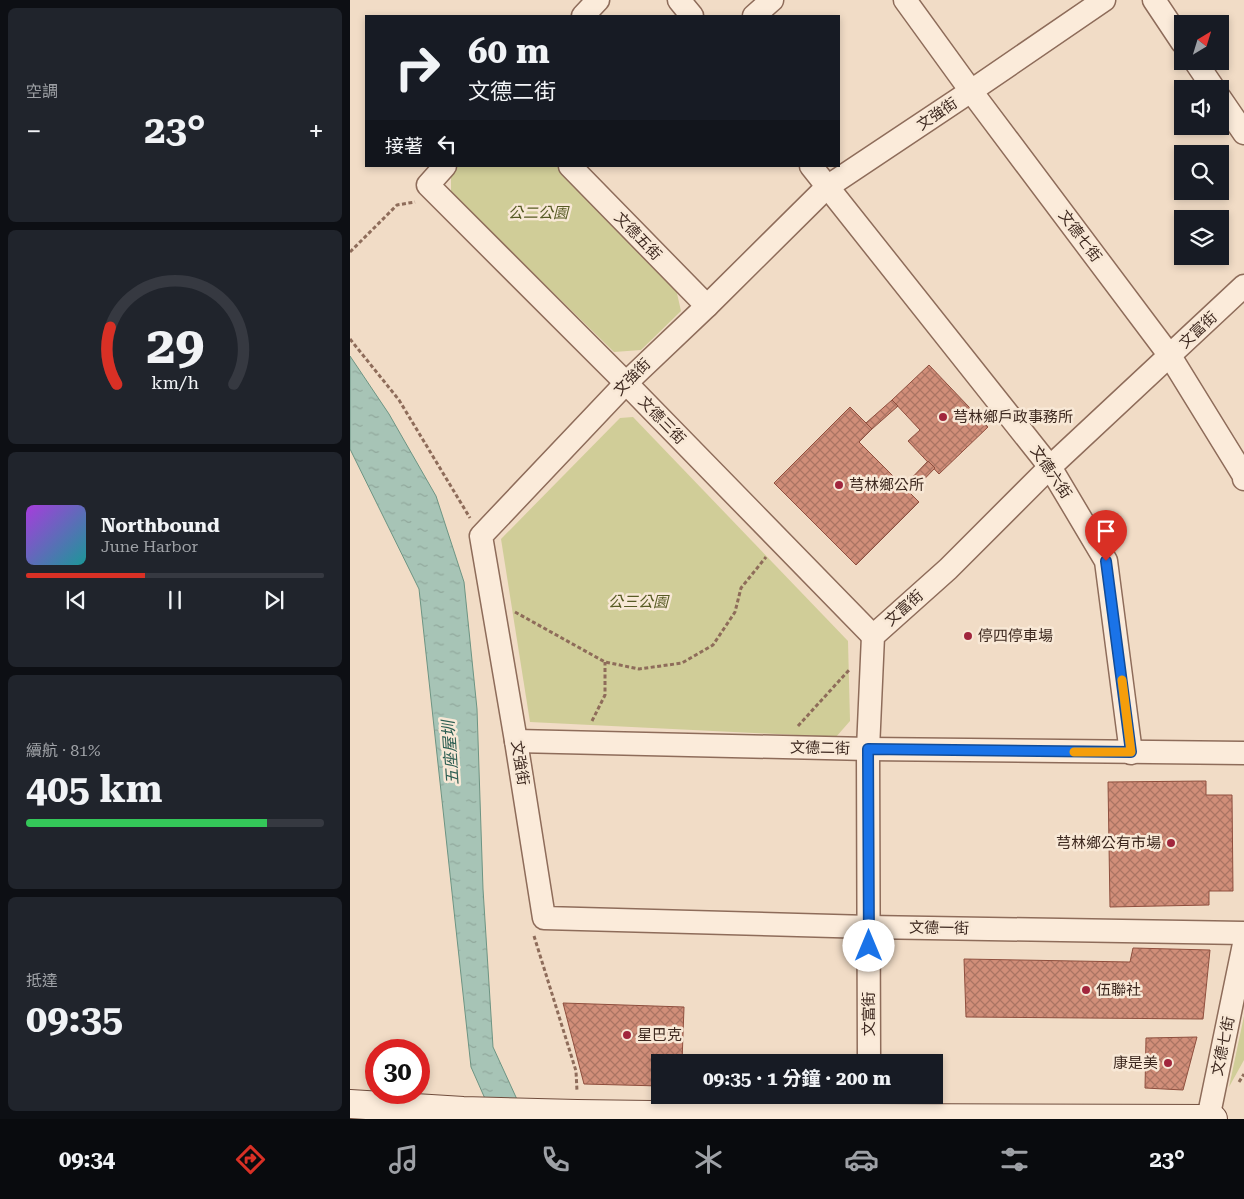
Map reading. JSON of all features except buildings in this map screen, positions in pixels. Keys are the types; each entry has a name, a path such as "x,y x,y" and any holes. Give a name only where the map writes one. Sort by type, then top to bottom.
{"main road":[{"path":"350,1104 463,1111 577,1114 869,1110 1213,1119"}],"street":[{"path":"584,15 598,0"},
{"path":"679,0 691,15"},
{"path":"755,15 772,0"},
{"name":"文德七街","path":"905,0 1170,356 1244,479"},
{"name":"文強街","path":"544,918 481,536 626,382 827,187 1104,0"},
{"path":"1154,0 1174,30"},
{"path":"1229,111 1244,133"},
{"path":"431,188 444,167"},
{"name":"文德五街","path":"571,167 706,306"},
{"name":"文德六街","path":"812,167 1050,467 1106,561 1131,752"},
{"name":"文德三街","path":"431,188 626,382 873,636"},
{"name":"文富街","path":"869,1054 868,749 873,636 948,569 1050,467 1244,286"},
{"name":"文德二街","path":"516,741 868,749 1244,753"},
{"name":"文德一街","path":"544,918 869,927 1244,933"},
{"name":"文德七街","path":"1208,1119 1244,944"}],"path":[{"path":"350,252 398,205 424,200 431,188"},
{"path":"350,339 399,400 481,536"},
{"path":"493,609 509,608 606,662 639,670 682,663 713,645 736,612 741,588 780,540"},
{"path":"581,742 604,695 606,662"},
{"path":"794,730 853,666"},
{"path":"544,918 534,936 576,1071 577,1114"}],"green space":[{"name":"公二公園","path":"454,167 559,167 676,289 681,311 641,350 614,352 451,193 451,171"},
{"name":"公三公園","path":"633,417 848,641 850,721 836,737 530,722 501,539 620,418"},
{"path":"1244,1016 1244,1060 1229,1087"}],"water":[{"name":"五座屋圳","path":"350,356 389,414 436,496 464,582 477,709 483,889 493,1047 526,1119 494,1119 471,1067 419,589 350,449"}],"slow traffic":[{"path":"1074,752 1131,752 1122,680"}],"place":[{"name":"芎林鄉戶政事務所","path":"943,417"},
{"name":"芎林鄉公所","path":"839,485"},
{"name":"停四停車場","path":"968,636"},
{"name":"芎林鄉公有市場","path":"1171,843"},
{"name":"伍聯社","path":"1086,990"},
{"name":"星巴克","path":"627,1035"},
{"name":"康是美","path":"1168,1063"}],"route":[{"path":"869,946 868,749 1131,752 1106,561"}]}
